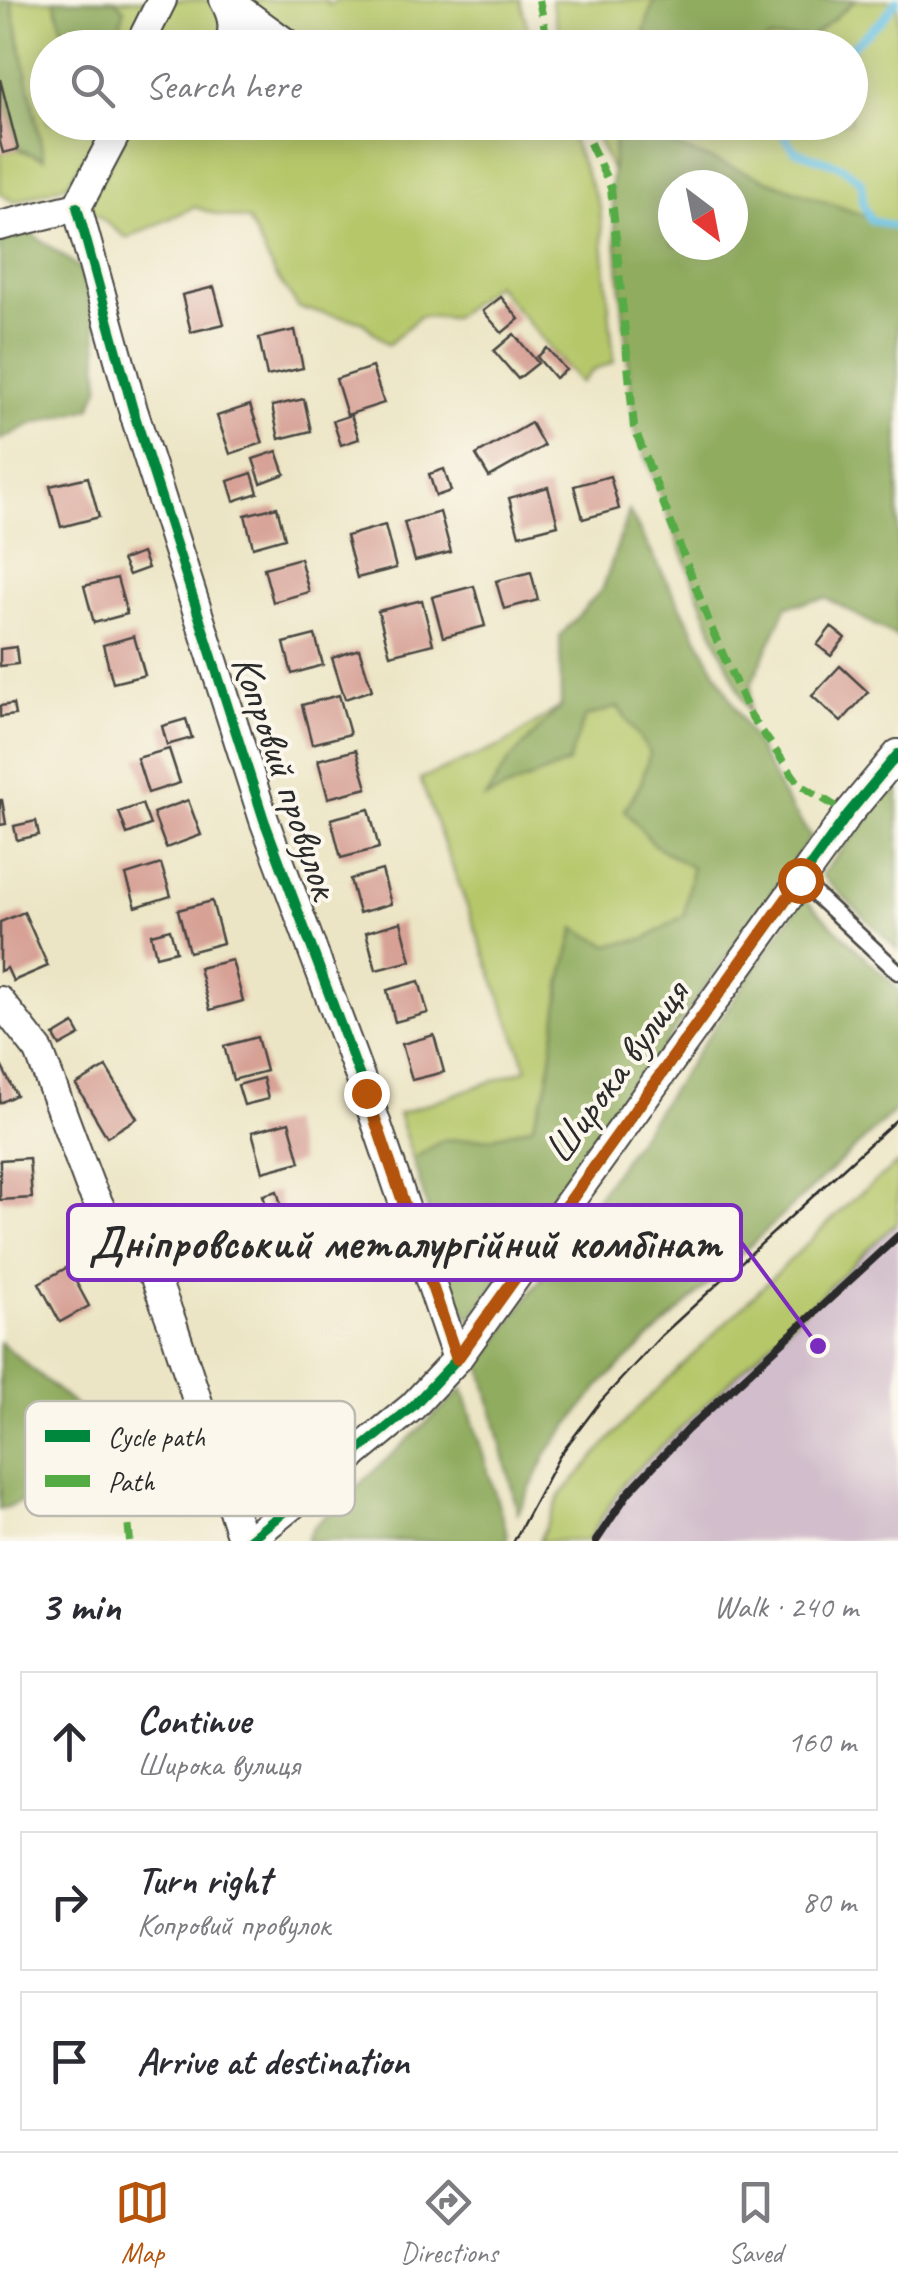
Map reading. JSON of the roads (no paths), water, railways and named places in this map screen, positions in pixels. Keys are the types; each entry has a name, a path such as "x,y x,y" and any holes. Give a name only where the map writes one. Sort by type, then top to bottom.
{"street":[{"path":"147,30 162,0"},
{"path":"225,0 233,30"},
{"path":"225,0 268,30"},
{"path":"0,226 77,206 111,140"},
{"name":"Копровий провулок","path":"77,206 134,410 264,820 366,1093 457,1359"},
{"name":"Широка вулиця","path":"355,1453 412,1407 457,1359 848,814 898,754"},
{"name":"Широка вулиця","path":"0,1001 39,1052 89,1184 112,1232 154,1275 198,1401"},
{"name":"Широка вулиця","path":"238,1516 246,1541 277,1516"}],"lane":[{"path":"800,880 898,972"}],"waterway":[{"path":"868,32 897,0"},
{"path":"787,140 795,151 841,166 862,182 863,205 871,220 898,228"}],"tram line":[{"path":"514,1541 560,1455 600,1402 661,1336 898,1118"}],"railway":[{"path":"596,1541 628,1493 687,1430 898,1236"}],"place":[{"name":"Дніпровський металургійний комбінат","path":"818,1346"}]}
